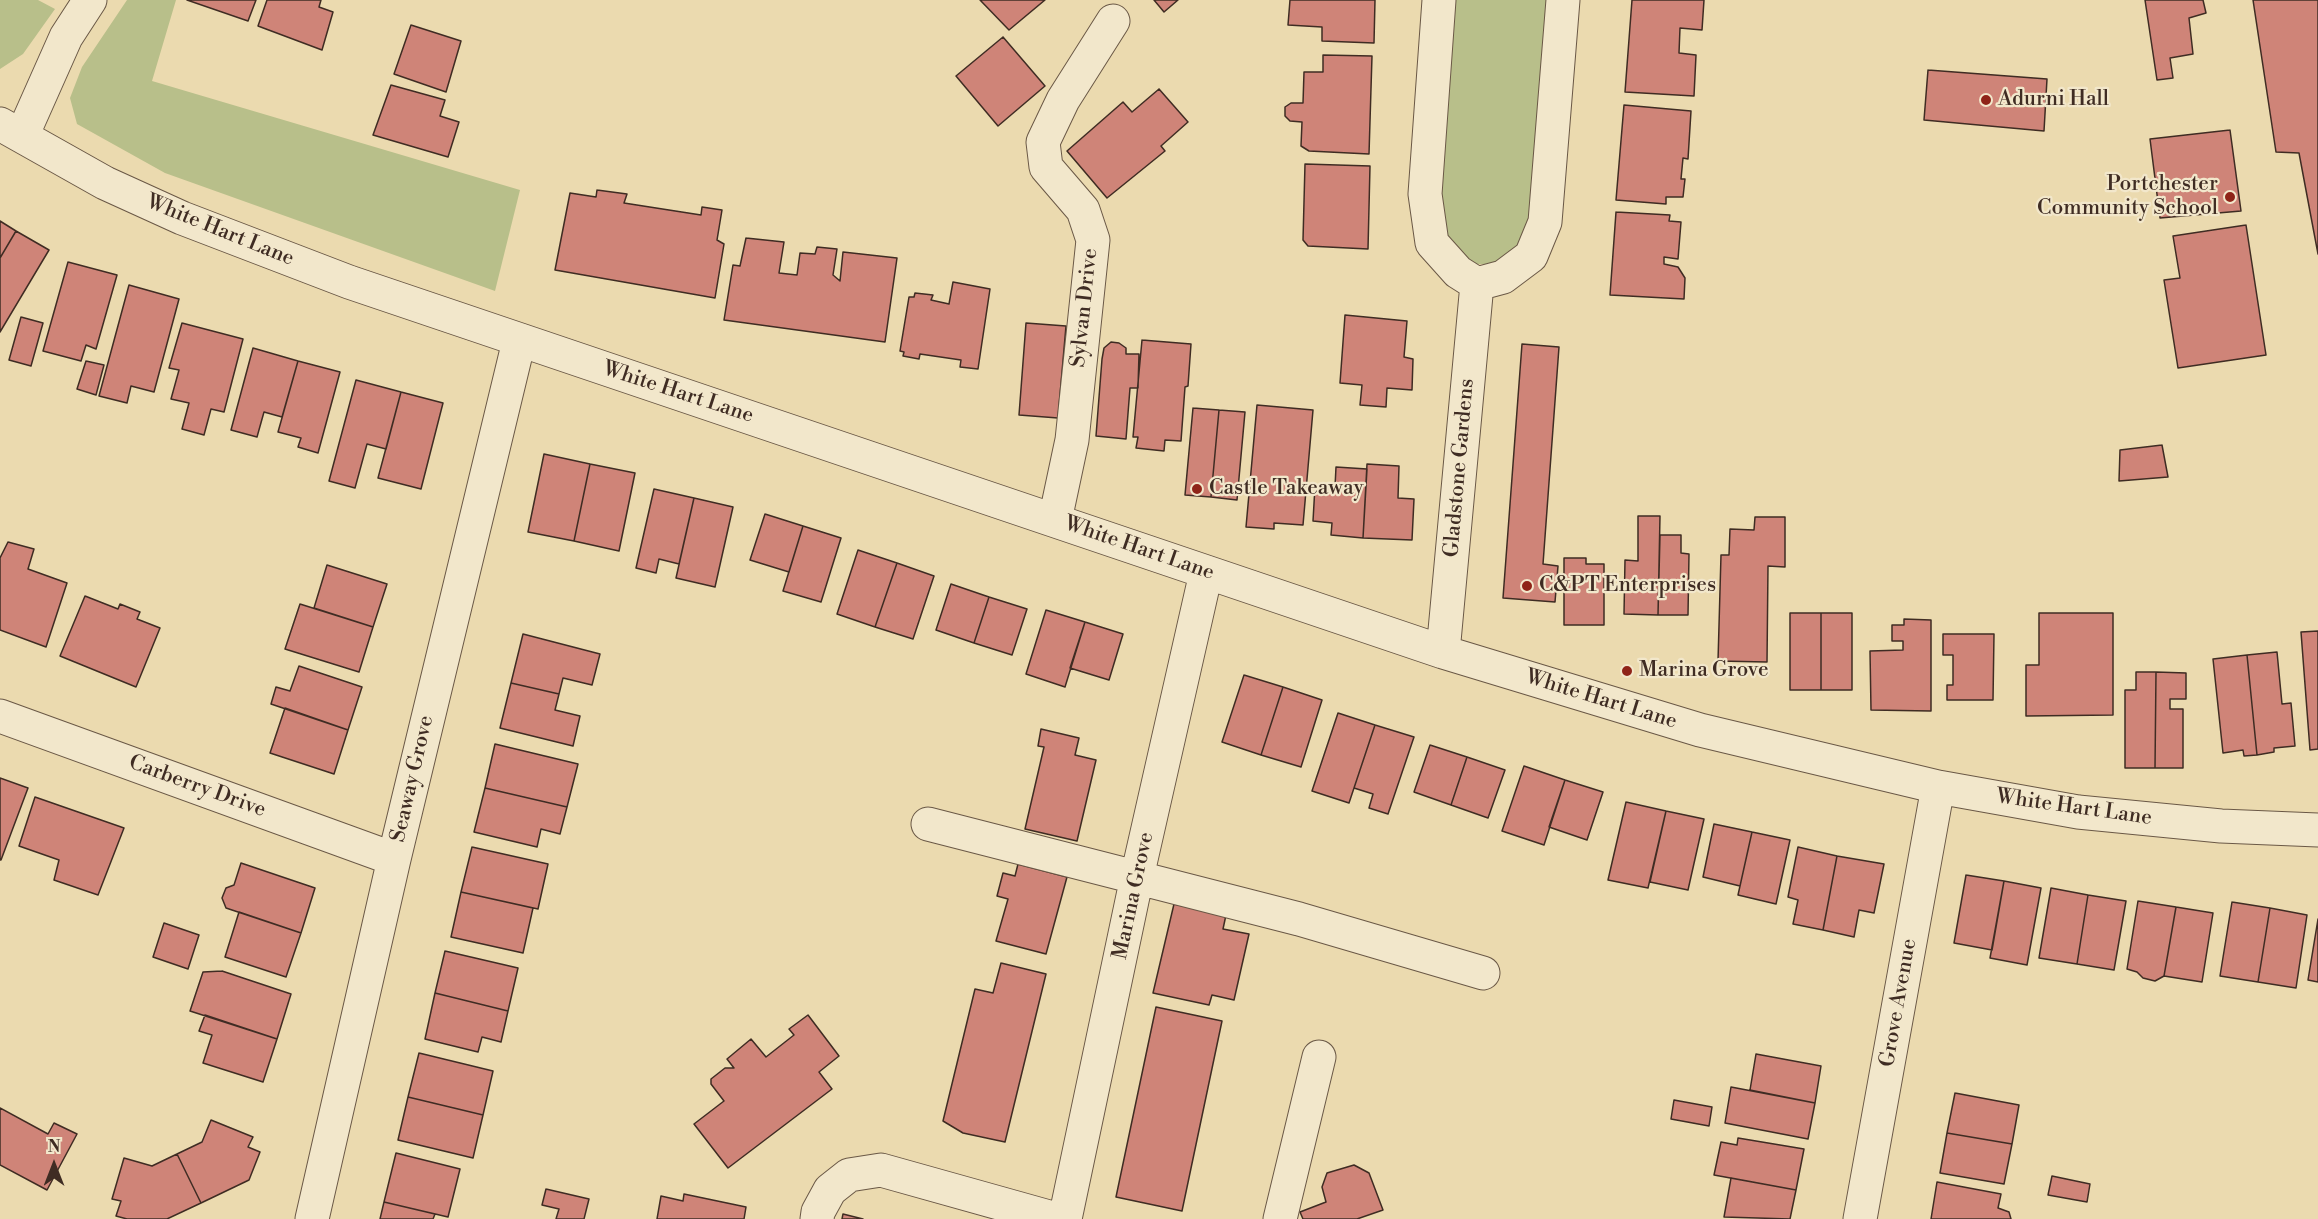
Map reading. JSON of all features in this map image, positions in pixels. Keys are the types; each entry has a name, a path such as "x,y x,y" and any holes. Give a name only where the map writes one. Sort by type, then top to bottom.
{"street":[{"path":"11,130 90,0"},
{"path":"1440,0 1425,194 1432,243 1458,272 1477,284 1503,277 1531,256 1545,222 1563,0"},
{"name":"Sylvan Drive","path":"1055,520 1072,440 1093,240 1083,210 1046,167 1043,142 1063,100 1113,21"},
{"name":"White Hart Lane","path":"11,130 105,183 182,219 349,282 1443,652 1700,730 1938,787 2078,812 2221,826 2318,830"},
{"name":"Gladstone Gardens","path":"1443,652 1477,284"},
{"name":"Seaway Grove","path":"312,1219 394,859 519,341"},
{"name":"Marina Grove","path":"1065,1219 1137,877 1206,573"},
{"name":"Carberry Drive","path":"0,716 394,859"},
{"name":"Grove Avenue","path":"1860,1219 1938,787"},
{"path":"928,824 1299,919 1483,973"},
{"path":"1280,1219 1318,1057"},
{"path":"817,1215 830,1191 849,1175 881,1170 1056,1219"}],"green space":[{"path":"0,0 38,0 55,9 23,54 0,69"},
{"path":"127,0 176,0 152,81 520,190 495,291 165,173 77,124 70,98 82,67"},
{"path":"1454,0 1548,0 1530,218 1518,245 1495,264 1472,264 1447,240 1439,210"}],"building":[{"path":"187,0 256,0 248,21"},
{"path":"267,0 321,0 319,7 333,12 322,50 258,26"},
{"path":"980,0 1045,0 1009,30"},
{"path":"1154,0 1178,0 1164,12"},
{"path":"1290,0 1375,0 1374,43 1322,41 1322,27 1288,25"},
{"path":"1632,0 1704,0 1702,30 1680,28 1679,53 1696,55 1694,96 1625,92"},
{"path":"2145,0 2203,0 2206,13 2189,18 2193,54 2170,58 2173,78 2157,80"},
{"path":"2253,0 2318,0 2318,254 2299,153 2276,152"},
{"path":"411,25 461,41 446,92 394,74"},
{"path":"1003,37 1045,86 998,126 956,76"},
{"path":"1323,55 1372,56 1369,154 1309,151 1301,146 1302,122 1290,121 1285,116 1285,107 1291,103 1303,103 1304,72 1323,72"},
{"name":"Adurni Hall","path":"1928,70 2047,79 2044,131 1924,120"},
{"path":"391,85 445,100 440,116 459,122 448,157 373,135"},
{"path":"1159,89 1188,122 1161,146 1165,151 1107,198 1067,151 1123,102 1132,112"},
{"path":"1624,105 1691,111 1688,159 1683,158 1681,179 1685,179 1683,197 1666,197 1666,204 1616,200"},
{"path":"2230,130 2241,211 2160,218 2150,139"},
{"path":"1305,164 1370,166 1368,249 1308,246 1303,240"},
{"path":"597,190 627,194 624,203 701,215 702,207 722,210 717,240 724,244 715,298 555,270 570,193 596,197"},
{"path":"1616,212 1670,215 1669,221 1681,222 1678,259 1664,257 1664,264 1678,267 1685,278 1684,299 1610,295"},
{"path":"0,221 16,231 0,258"},
{"path":"2246,225 2266,355 2178,368 2164,280 2180,278 2173,236"},
{"path":"16,231 49,250 0,332 0,258"},
{"path":"746,238 784,242 779,273 797,275 800,253 815,254 817,247 837,249 833,275 840,281 843,252 897,258 885,342 724,320 733,265 740,266"},
{"path":"68,262 117,275 96,349 86,345 81,361 43,351"},
{"path":"953,282 990,289 978,369 960,367 961,360 920,354 919,359 903,356 904,352 900,351 909,297 914,297 915,293 933,295 931,300 949,304"},
{"path":"129,285 179,299 154,392 131,386 127,403 99,396"},
{"path":"1345,315 1407,321 1404,357 1413,359 1412,390 1387,388 1386,407 1360,405 1362,385 1340,383"},
{"path":"21,317 43,323 31,366 9,360"},
{"path":"182,323 243,339 224,412 211,409 204,435 182,429 189,403 171,399 179,370 169,368"},
{"path":"1026,323 1066,326 1058,418 1019,415"},
{"path":"1142,340 1191,344 1181,441 1165,440 1164,451 1136,448 1138,437 1133,437"},
{"path":"1111,342 1119,343 1126,348 1126,354 1139,354 1138,388 1130,388 1126,439 1096,436 1102,359 1104,348"},
{"path":"1522,344 1559,347 1543,564 1558,566 1555,602 1503,598"},
{"path":"253,348 298,361 282,417 264,412 257,437 231,430"},
{"path":"86,361 104,365 96,395 77,389"},
{"path":"298,361 340,372 318,453 298,447 301,438 278,432"},
{"path":"356,380 401,392 386,449 367,444 355,488 329,481"},
{"path":"401,392 443,403 421,489 378,478"},
{"path":"1257,405 1313,410 1303,525 1274,523 1274,529 1246,527"},
{"path":"1193,408 1219,410 1211,497 1185,495"},
{"path":"1219,410 1245,412 1237,500 1211,497"},
{"path":"2162,445 2168,477 2119,481 2120,450"},
{"path":"544,454 590,464 574,541 528,532"},
{"path":"590,464 635,473 619,551 574,541"},
{"path":"1367,464 1399,466 1398,498 1414,499 1412,540 1363,538"},
{"path":"1336,467 1367,469 1363,538 1331,535 1332,523 1313,521 1315,486 1335,487"},
{"path":"654,489 694,498 679,564 659,559 656,573 636,568"},
{"path":"694,498 733,507 715,587 676,578"},
{"path":"765,514 803,526 789,572 750,560"},
{"path":"1638,516 1660,516 1658,615 1624,614 1625,560 1638,561"},
{"path":"1755,517 1785,517 1785,567 1768,566 1767,662 1718,661 1721,555 1729,555 1730,529 1754,530"},
{"path":"803,526 841,538 821,602 783,591"},
{"path":"1660,535 1681,535 1681,553 1689,554 1688,615 1658,615"},
{"path":"8,542 34,549 28,569 67,583 46,647 0,630 0,558"},
{"path":"858,550 897,563 875,627 837,614"},
{"path":"1564,558 1586,558 1586,564 1604,564 1604,625 1564,625"},
{"path":"897,563 934,576 913,639 875,627"},
{"path":"327,565 387,584 373,627 314,608"},
{"path":"951,584 989,597 974,643 936,630"},
{"path":"85,596 118,609 120,604 140,612 137,619 160,628 136,687 60,656"},
{"path":"989,597 1027,609 1012,655 974,643"},
{"path":"300,604 373,627 359,672 285,649"},
{"path":"1046,610 1085,622 1065,687 1026,674"},
{"path":"1790,613 1821,613 1821,690 1790,690"},
{"path":"1821,613 1852,613 1852,690 1821,690"},
{"path":"2039,613 2113,613 2113,715 2026,716 2026,665 2039,665"},
{"path":"1904,619 1931,620 1931,711 1871,710 1870,651 1903,650 1903,641 1892,641 1892,625 1904,625"},
{"path":"1085,622 1123,634 1109,680 1070,668"},
{"path":"2318,631 2318,749 2310,750 2301,632"},
{"path":"523,634 600,654 592,685 563,678 559,694 511,683"},
{"path":"1943,634 1994,634 1993,700 1947,700 1947,685 1953,685 1953,655 1943,655"},
{"path":"2277,652 2282,704 2291,703 2295,746 2274,748 2274,752 2257,755 2247,655"},
{"path":"2247,655 2257,755 2244,756 2243,750 2223,753 2213,659"},
{"path":"299,666 362,687 348,730 271,704 276,687 290,691"},
{"path":"2136,672 2156,672 2155,768 2125,768 2125,690 2136,690"},
{"path":"2156,672 2186,673 2186,699 2170,699 2170,709 2183,709 2183,768 2155,768"},
{"path":"1244,675 1283,687 1261,755 1222,742"},
{"path":"511,683 559,694 555,710 580,716 573,746 500,728"},
{"path":"1283,687 1322,700 1301,767 1261,755"},
{"path":"285,708 348,730 334,774 270,753"},
{"path":"1338,713 1375,725 1349,803 1312,791"},
{"path":"1375,725 1414,737 1388,814 1369,808 1373,794 1354,788"},
{"path":"1041,729 1079,738 1075,755 1096,760 1077,841 1025,829 1044,747 1038,746"},
{"path":"495,744 578,764 567,807 485,788"},
{"path":"1430,745 1467,757 1451,805 1414,792"},
{"path":"1467,757 1505,770 1488,818 1451,805"},
{"path":"1524,766 1565,780 1544,845 1502,831"},
{"path":"0,778 28,788 1,860 0,860"},
{"path":"1565,780 1603,792 1587,840 1549,827"},
{"path":"485,788 567,807 560,834 541,829 537,847 474,832"},
{"path":"35,797 124,828 98,895 54,880 59,860 19,846"},
{"path":"1626,802 1666,811 1648,888 1608,880"},
{"path":"1666,811 1704,819 1688,890 1650,882"},
{"path":"1714,824 1752,832 1740,886 1703,877"},
{"path":"1752,832 1790,840 1776,904 1738,895"},
{"path":"472,847 548,864 538,909 461,892"},
{"path":"1798,847 1837,856 1823,930 1793,924 1798,900 1788,897"},
{"path":"1837,856 1884,864 1874,913 1859,910 1854,937 1823,930"},
{"path":"241,863 315,888 301,933 226,908 222,898 226,888 234,885"},
{"path":"1018,864 1067,877 1046,954 996,941 1008,899 997,896 1003,873 1015,876"},
{"path":"1966,875 2004,881 1992,950 1954,943"},
{"path":"2004,881 2041,888 2027,965 1990,958"},
{"path":"2051,888 2088,895 2077,964 2039,958"},
{"path":"461,892 533,908 523,953 451,937"},
{"path":"2088,895 2126,901 2114,970 2077,964"},
{"path":"2138,901 2176,907 2164,976 2155,981 2143,978 2137,972 2127,969"},
{"path":"2232,902 2270,908 2258,982 2220,976"},
{"path":"1174,904 1226,915 1223,929 1249,934 1234,1000 1212,995 1209,1005 1153,993"},
{"path":"2176,907 2213,913 2202,982 2164,976"},
{"path":"2270,908 2307,915 2296,988 2258,982"},
{"path":"239,912 301,933 286,977 225,957"},
{"path":"2318,919 2318,982 2308,980"},
{"path":"164,923 199,935 188,969 153,957"},
{"path":"445,951 518,968 508,1011 435,993"},
{"path":"1001,963 1046,974 1005,1142 963,1133 943,1121 975,989 993,993"},
{"path":"222,971 291,994 277,1039 190,1011 203,972"},
{"path":"435,993 508,1011 501,1042 482,1037 478,1052 425,1039"},
{"path":"1156,1007 1222,1021 1182,1211 1116,1197"},
{"path":"205,1015 277,1039 263,1082 203,1063 212,1035 199,1031"},
{"path":"808,1015 839,1056 819,1072 832,1089 728,1168 694,1124 724,1101 711,1084 711,1079 725,1068 734,1068 727,1059 751,1039 766,1057 794,1035 789,1029"},
{"path":"419,1053 493,1071 483,1115 408,1097"},
{"path":"1756,1054 1821,1066 1815,1103 1750,1090"},
{"path":"1731,1087 1815,1103 1808,1139 1725,1123"},
{"path":"1955,1093 2019,1105 2012,1144 1947,1133"},
{"path":"408,1097 483,1115 473,1158 398,1140"},
{"path":"1674,1100 1712,1107 1709,1126 1671,1119"},
{"path":"0,1108 48,1134 54,1123 77,1134 47,1190 0,1165"},
{"path":"211,1120 253,1137 248,1147 260,1152 249,1180 201,1203 177,1154 202,1142"},
{"path":"1947,1133 2012,1144 2004,1184 1940,1173"},
{"path":"1738,1138 1804,1149 1796,1190 1714,1175 1721,1142 1737,1145"},
{"path":"396,1153 460,1169 448,1217 384,1202"},
{"path":"177,1154 201,1203 167,1219 127,1219 116,1216 121,1201 112,1199 124,1158 152,1166"},
{"path":"1354,1165 1369,1173 1383,1210 1357,1219 1303,1219 1300,1212 1326,1202 1322,1187 1327,1173"},
{"path":"2052,1176 2090,1184 2087,1202 2048,1195"},
{"path":"1731,1178 1796,1190 1790,1219 1724,1217"},
{"path":"1937,1182 2001,1194 1998,1208 2009,1212 2011,1219 1931,1219"},
{"path":"546,1189 589,1199 584,1219 556,1219 559,1209 542,1205"},
{"path":"684,1194 746,1207 744,1219 657,1219 661,1196 683,1201"},
{"path":"384,1202 435,1214 433,1219 380,1219"},
{"path":"843,1214 863,1219 842,1219"}],"place":[{"name":"Adurni Hall","path":"1986,100"},
{"name":"Portchester Community School","path":"2230,197"},
{"name":"Castle Takeaway","path":"1197,489"},
{"name":"C&PT Enterprises","path":"1527,586"},
{"name":"Marina Grove","path":"1627,671"}]}
